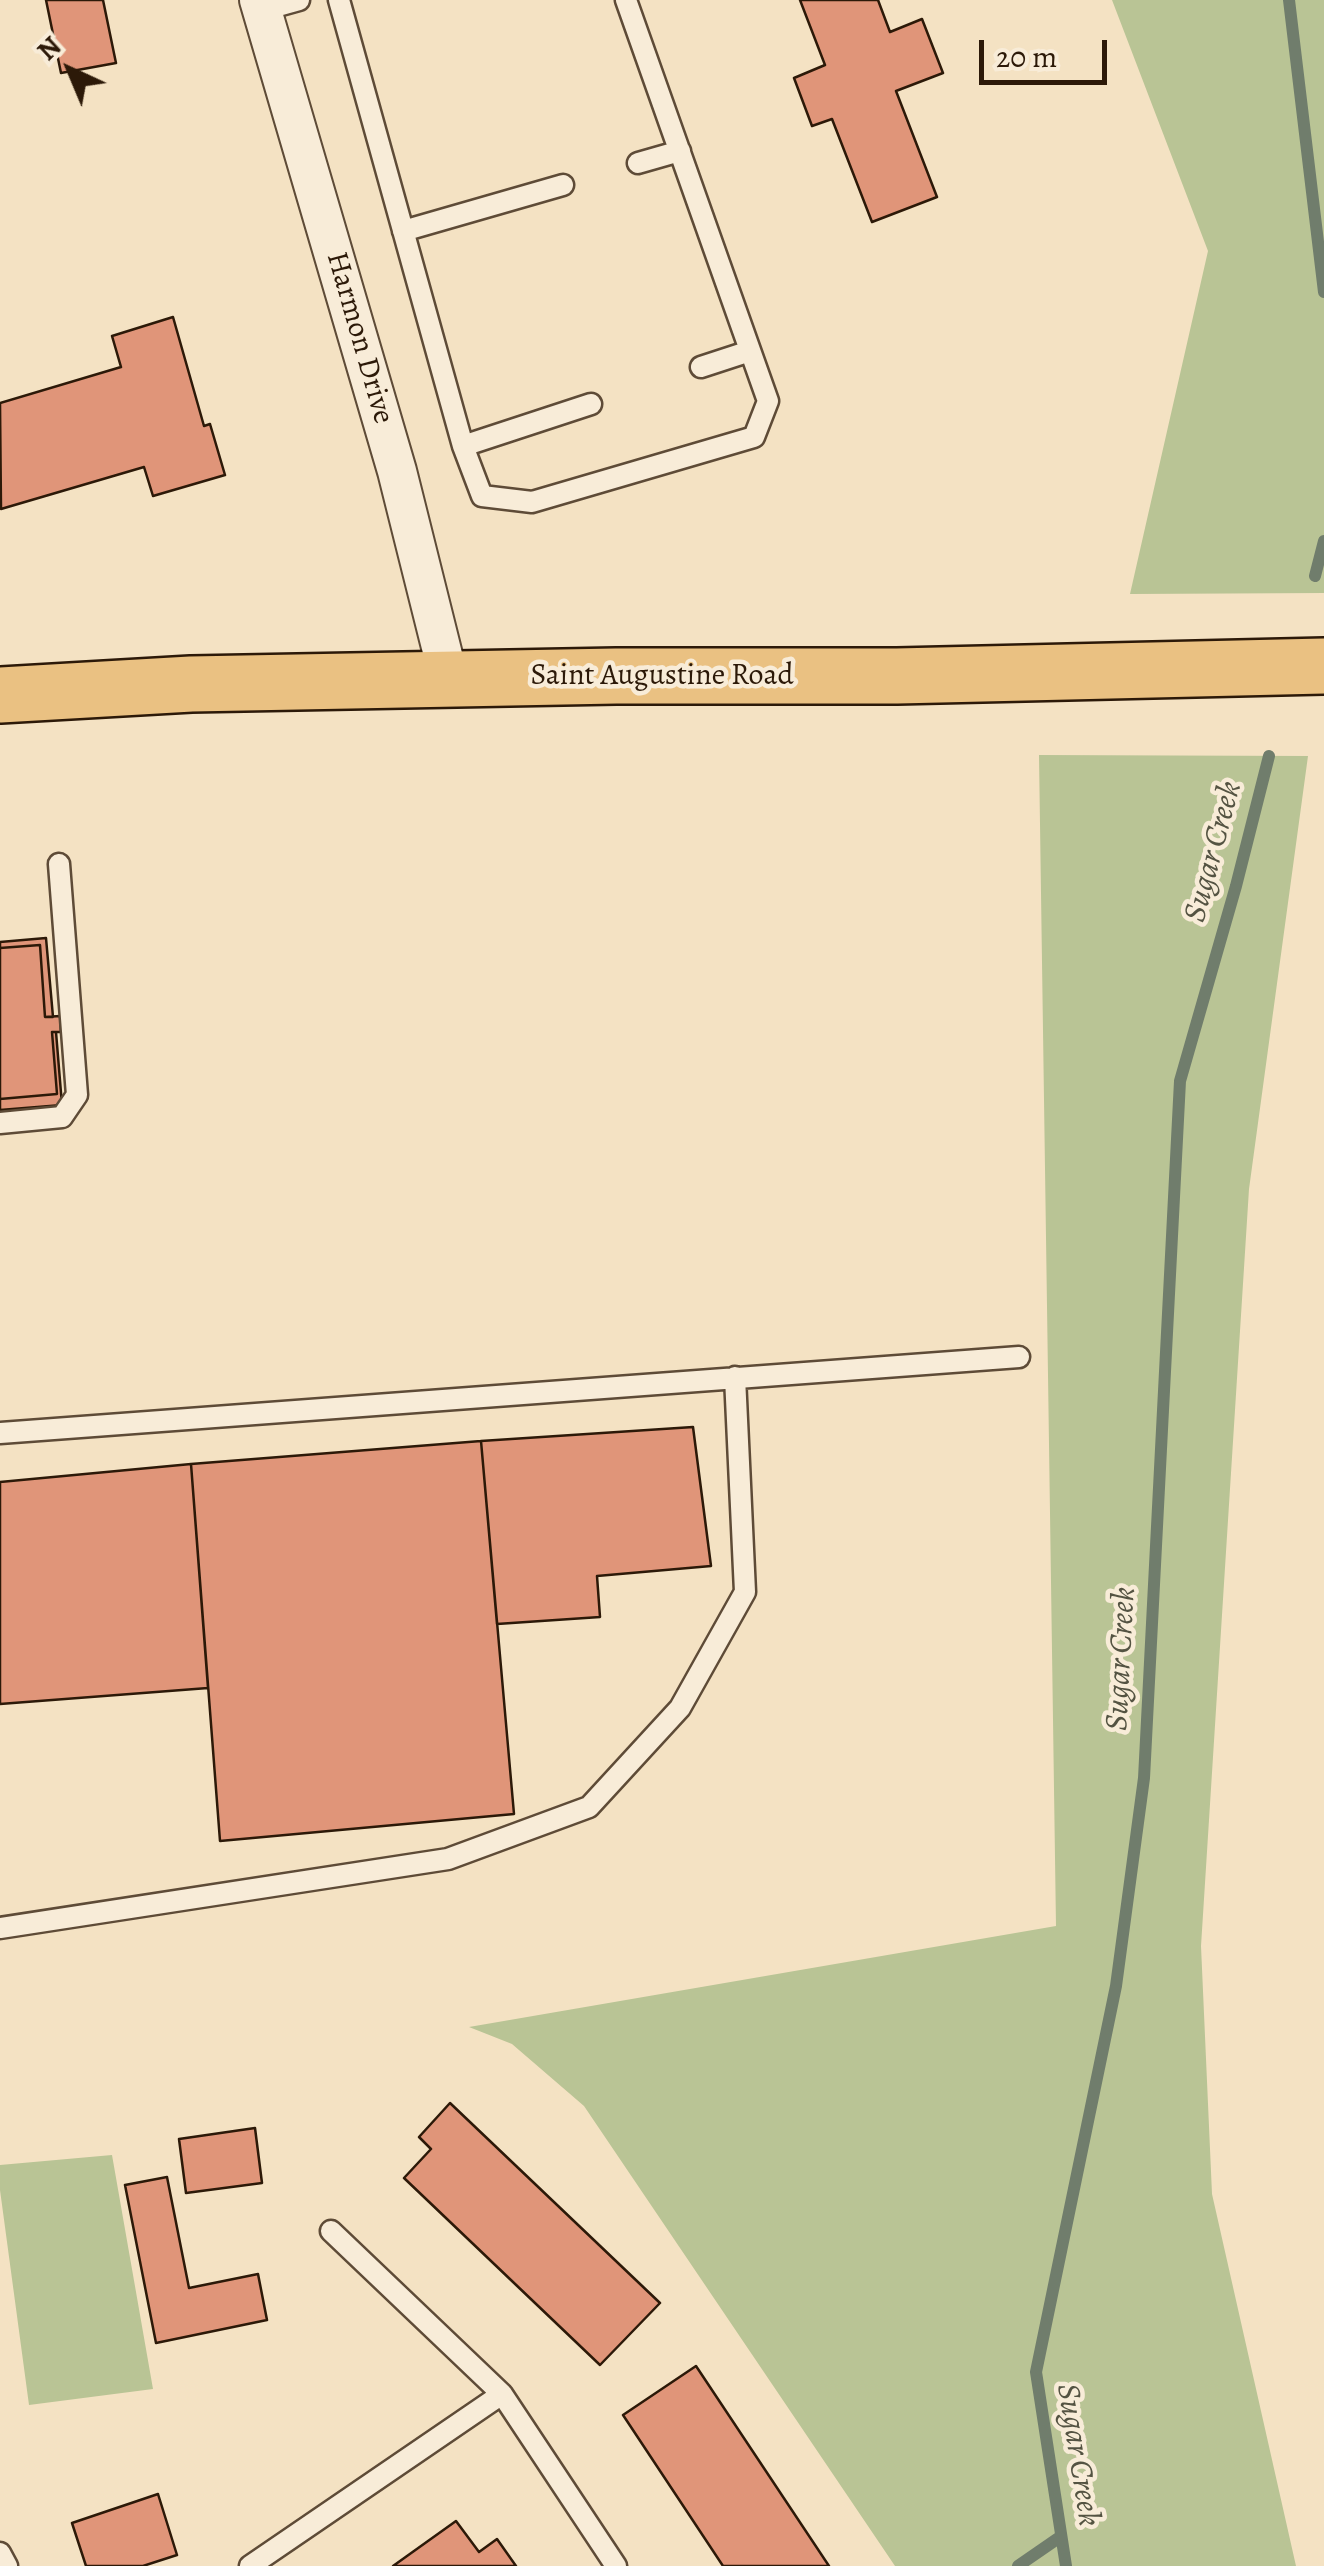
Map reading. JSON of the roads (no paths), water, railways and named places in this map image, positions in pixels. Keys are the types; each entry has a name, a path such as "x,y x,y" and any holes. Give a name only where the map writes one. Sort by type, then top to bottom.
{"main road":[{"name":"Saint Augustine Road","path":"0,694 191,684 616,676 897,676 1324,666"}],"street":[{"name":"Harmon Drive","path":"261,5 397,471 449,680"}],"lane":[{"path":"261,5 299,0"},
{"path":"339,0 463,446 482,496 532,502 754,436 768,400 626,0"},
{"path":"638,163 680,151"},
{"path":"403,230 563,185"},
{"path":"702,368 750,351"},
{"path":"463,446 591,404"},
{"path":"0,1124 62,1117 77,1095 59,864"},
{"path":"0,1433 1019,1357"},
{"path":"0,1928 448,1859 588,1807 680,1708 745,1592 735,1377"},
{"path":"331,2231 502,2394 616,2566"},
{"path":"250,2566 502,2394"},
{"path":"0,2553 7,2566"}],"waterway":[{"name":"Sugar Creek","path":"1289,0 1324,292"},
{"name":"Sugar Creek","path":"1315,576 1324,541"},
{"name":"Sugar Creek","path":"1066,2566 1036,2372 1116,1986 1144,1778 1180,1081 1269,756"},
{"path":"1018,2566 1060,2537"}]}
